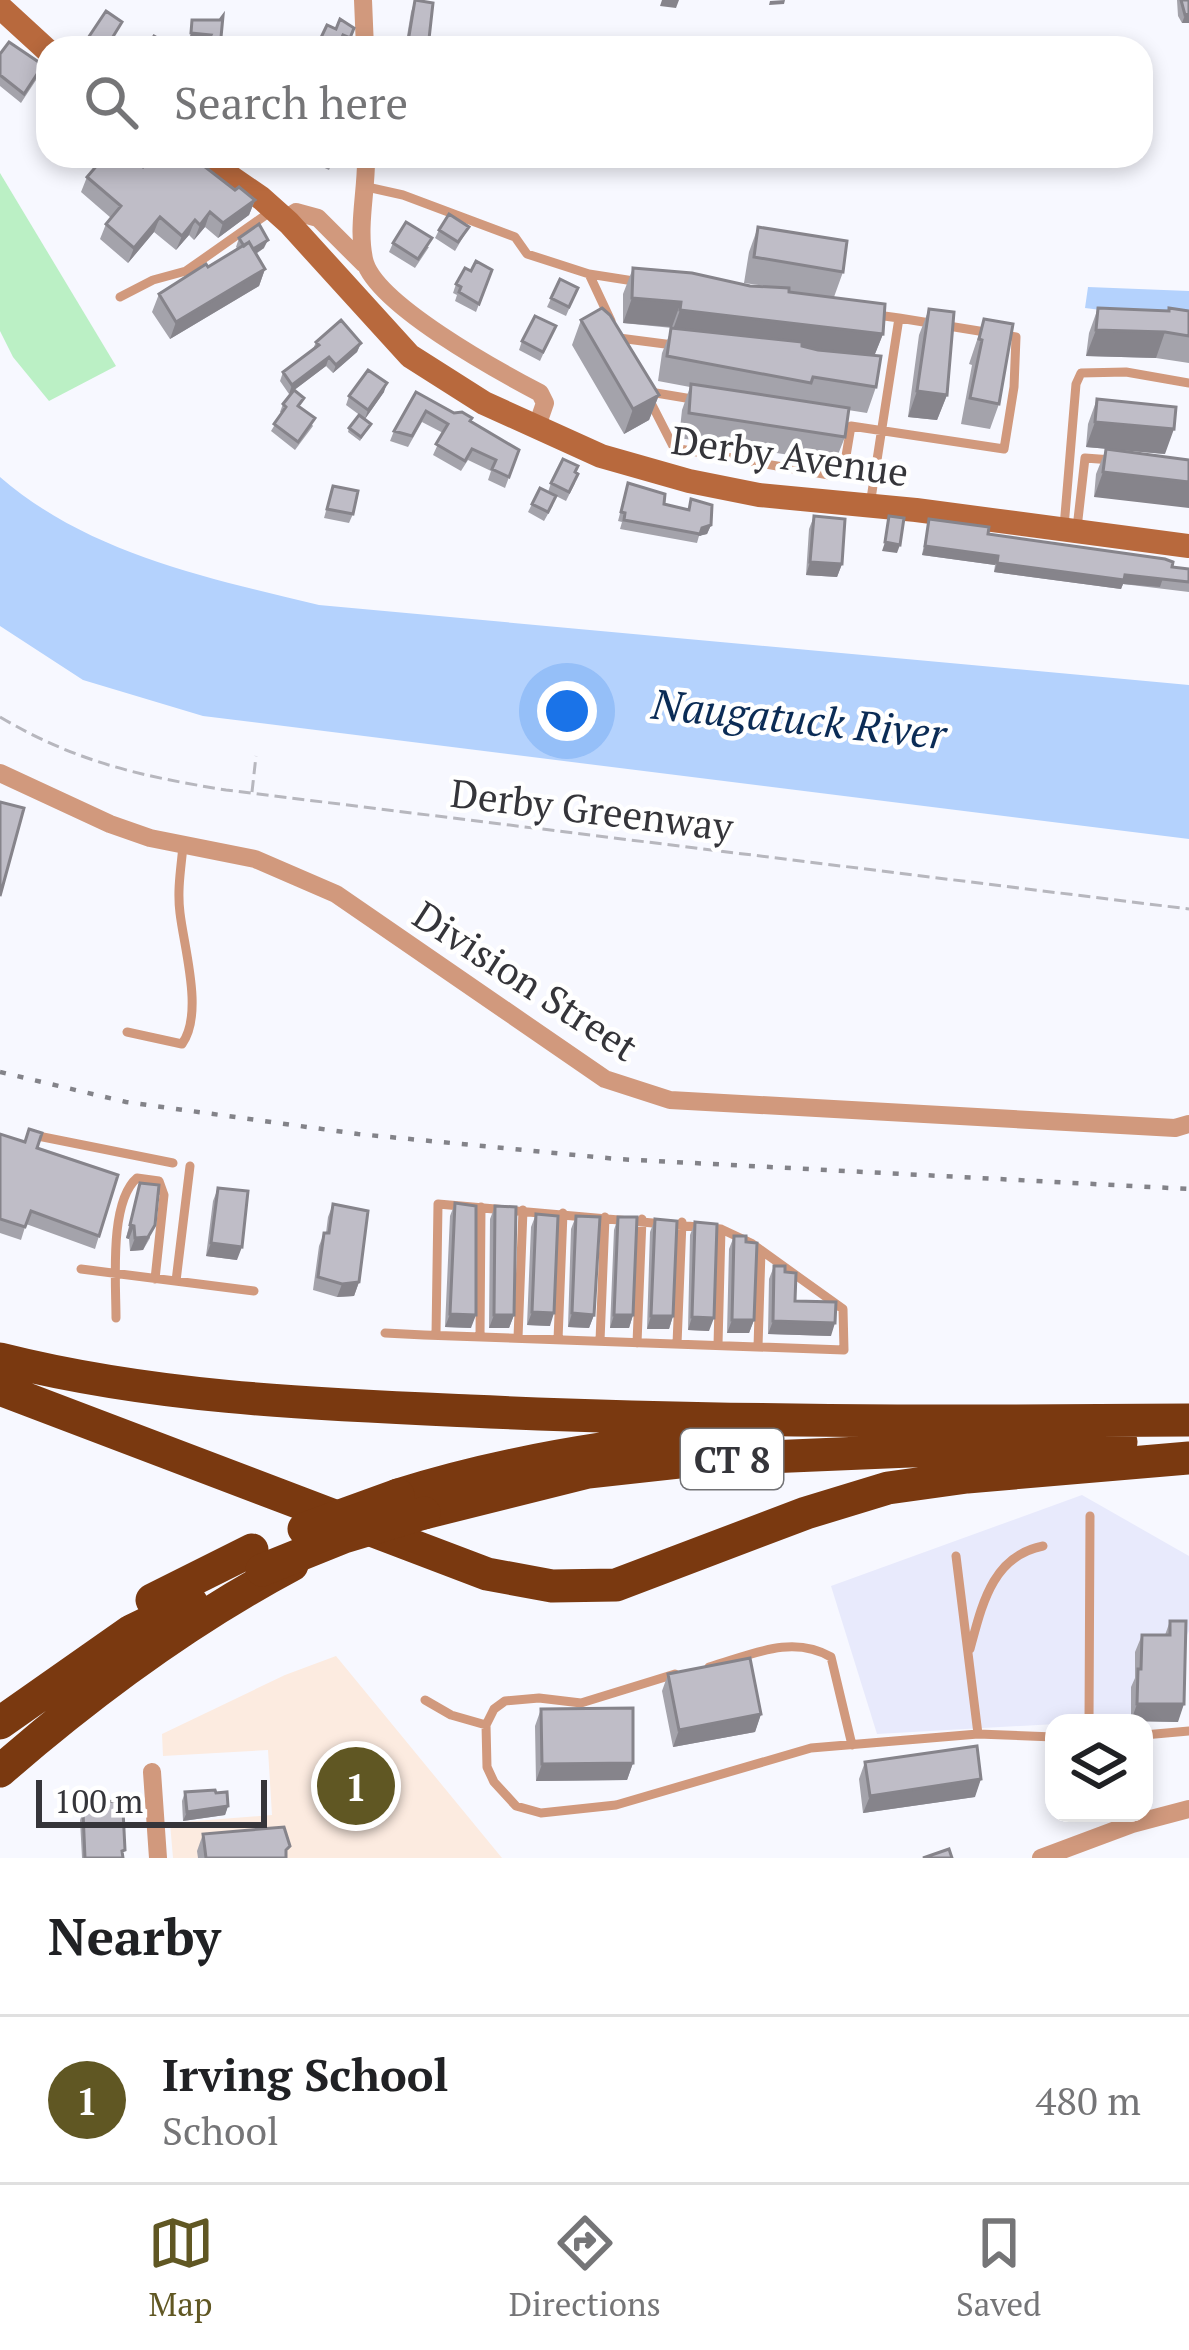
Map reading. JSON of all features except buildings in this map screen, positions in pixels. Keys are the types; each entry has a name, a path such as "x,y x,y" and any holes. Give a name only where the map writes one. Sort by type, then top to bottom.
{"highway":[{"path":"0,1359 118,1386 272,1402 888,1422"},
{"path":"0,1388 470,1568 552,1586 616,1585 806,1513 888,1488 1189,1458"},
{"name":"CT 8","path":"0,1723 131,1631 261,1566 411,1504 588,1472 697,1460 1046,1445 1097,1431 1189,1420"},
{"name":"CT 8","path":"0,1694 126,1613 344,1537 458,1476 592,1447 888,1422 1006,1421 1189,1443"},
{"path":"0,1771 83,1699 261,1566"}],"main road":[{"path":"0,7 36,40"},
{"name":"Derby Avenue","path":"217,168 280,214 410,356 484,403 618,462 787,499 870,505 1189,546"}],"street":[{"path":"363,0 364,36"},
{"path":"364,264 366,168"},
{"path":"280,214 314,214 386,289 461,351 540,393 544,403 536,429"},
{"name":"Division Street","path":"0,773 81,813 150,838 283,867 336,894 605,1079 645,1094 670,1100 1152,1127 1189,1124"},
{"path":"152,1772 158,1858"},
{"path":"1041,1858 1132,1824 1189,1809"}],"lane":[{"path":"367,187 403,195 514,238 527,254 590,274 654,284"},
{"path":"120,297 153,280 186,271 280,214"},
{"path":"590,274 627,356"},
{"path":"828,422 1004,449 1016,337 854,312"},
{"path":"870,505 899,318"},
{"path":"619,338 687,346"},
{"path":"868,368 890,370"},
{"path":"1070,531 1076,384 1082,373 1126,372 1189,383"},
{"path":"714,403 645,391 674,448 829,475 844,468 851,426"},
{"path":"1070,531 1085,458 1126,461"},
{"path":"127,1033 182,1044 188,1035 191,981 179,909 183,846"},
{"path":"38,1136 173,1162"},
{"path":"176,1282 190,1166"},
{"path":"116,1318 118,1228 128,1186 137,1178 160,1181 164,1195 155,1279"},
{"path":"385,1333 558,1340 637,1342 718,1346 844,1350 843,1309 721,1229 438,1204 436,1335"},
{"path":"480,1337 481,1207"},
{"path":"518,1338 523,1210"},
{"path":"558,1340 563,1214"},
{"path":"600,1341 605,1217"},
{"path":"637,1342 641,1220"},
{"path":"676,1344 682,1222"},
{"path":"718,1346 721,1229"},
{"path":"758,1347 761,1251"},
{"path":"81,1269 254,1291"},
{"path":"1089,1714 1090,1516"},
{"path":"968,1654 985,1597 1000,1570 1014,1556 1043,1546"},
{"path":"956,1556 978,1734"},
{"path":"704,1668 772,1648 809,1644 831,1657 852,1745"},
{"path":"684,1672 581,1702 517,1697 494,1709 487,1725 487,1767 494,1782 516,1806 541,1813 616,1805 811,1748 978,1734 1045,1737"},
{"path":"425,1700 451,1715 487,1725"},
{"path":"1153,1735 1189,1731"}],"path":[{"name":"Derby Greenway","path":"0,717 98,765 158,779 1189,909"},
{"path":"251,794 256,756"}],"shaded area":[{"path":"1082,1495 1189,1556 1189,1631 1148,1714 1045,1714 1045,1725 877,1734 831,1586"},
{"path":"336,1656 502,1858 173,1858 170,1823 272,1815 268,1750 163,1756 162,1734"}],"green space":[{"path":"0,173 116,366 49,401 13,357 0,331"}],"water":[{"path":"1088,287 1189,291 1189,321 1085,308"},
{"name":"Naugatuck River","path":"0,477 35,504 111,544 193,573 319,605 1189,685 1189,839 203,716 83,680 0,626"}],"railway":[{"path":"0,1072 126,1102 358,1134 617,1159 1189,1189"}],"place":[{"name":"Irving School","path":"356,1786"}]}
